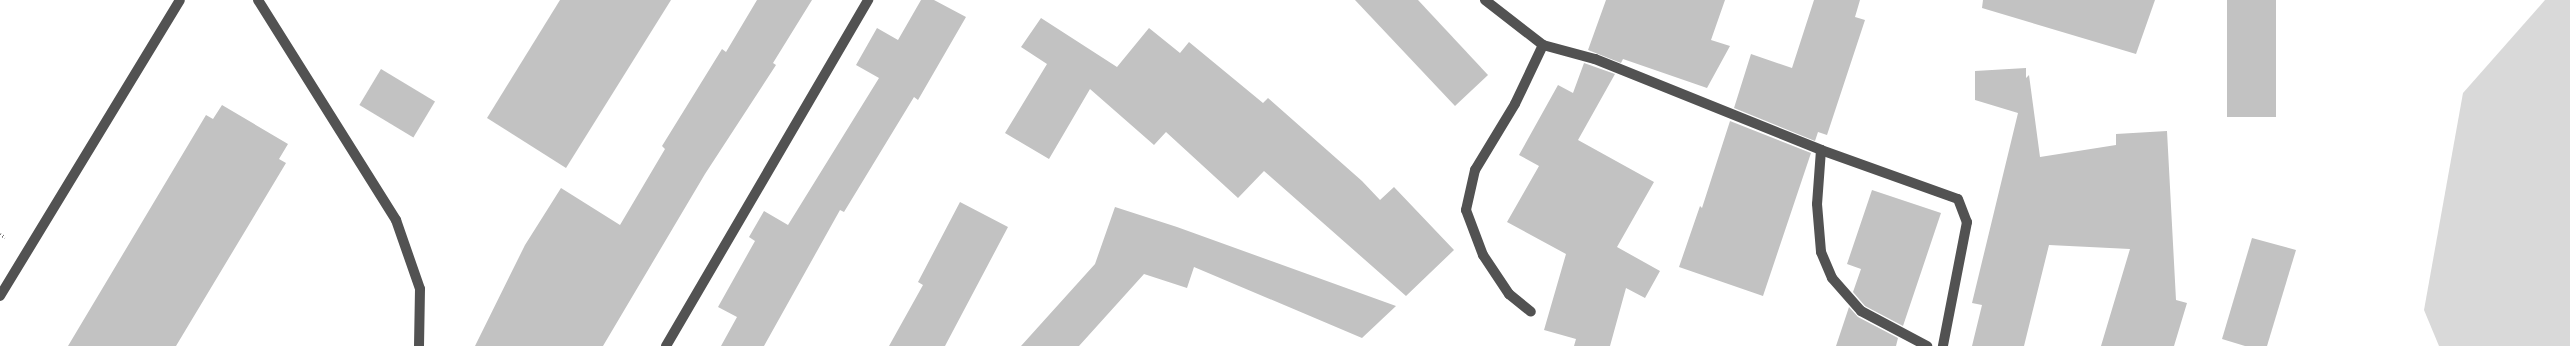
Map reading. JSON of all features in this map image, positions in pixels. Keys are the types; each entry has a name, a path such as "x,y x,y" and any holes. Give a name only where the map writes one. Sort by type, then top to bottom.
{"street":[{"path":"0,296 180,0"},
{"path":"258,0 396,220 420,289 419,346"},
{"path":"666,346 868,0"},
{"path":"1486,0 1543,45 1595,59 1821,150 1958,199 1966,222 1943,346"},
{"path":"1531,312 1509,294 1483,255 1466,210 1475,170 1515,104 1543,45"},
{"path":"1821,150 1818,204 1820,252 1832,278 1861,311 1927,346"}],"shaded area":[{"path":"2545,0 2570,0 2570,346 2439,346 2424,310 2463,93"}],"building":[{"path":"560,0 671,0 566,168 487,118"},
{"path":"757,0 812,0 773,63 776,65 705,174 603,346 475,346 525,245 561,188 620,225 665,149 662,146 722,49 726,52"},
{"path":"921,0 934,0 966,17 918,100 914,97 844,212 840,210 764,346 721,346 737,317 718,307 755,241 749,237 764,211 788,225 879,78 856,65 877,28 898,40"},
{"path":"1355,0 1418,0 1488,75 1455,106"},
{"path":"1606,0 1725,0 1711,40 1730,46 1707,88 1623,59 1621,63 1588,50"},
{"path":"1814,0 1860,0 1855,17 1865,20 1827,135 1818,132 1815,141 1734,108 1751,54 1792,68"},
{"path":"1983,0 2155,0 2136,54 1982,8"},
{"path":"2227,0 2276,0 2276,117 2227,117"},
{"path":"1041,18 1117,67 1149,28 1180,53 1189,42 1263,103 1268,98 1362,181 1380,200 1394,187 1454,250 1406,296 1264,171 1238,198 1166,132 1154,145 1090,89 1049,159 1005,133 1047,64 1021,47"},
{"path":"1584,63 1615,74 1578,140 1654,182 1617,247 1660,271 1645,298 1626,288 1610,346 1574,346 1576,339 1544,330 1566,254 1507,222 1539,166 1519,155 1558,85 1573,93"},
{"path":"2026,68 2026,78 2029,75 2040,157 2116,145 2116,134 2167,131 2176,300 2187,303 2174,346 2101,346 2130,249 2049,245 2024,346 1972,346 1982,305 1972,303 2018,113 1975,100 1975,71"},
{"path":"381,69 435,101 413,137 359,105"},
{"path":"222,105 288,144 279,159 286,163 176,346 68,346 206,115 213,119"},
{"path":"1730,121 1811,153 1763,296 1679,267 1700,206 1702,208"},
{"path":"1872,190 1941,213 1903,326 1865,306 1853,292 1861,269 1847,264"},
{"path":"960,202 1008,227 945,346 889,346 923,285 918,282"},
{"path":"1115,207 1177,227 1396,306 1362,338 1194,267 1187,288 1144,274 1079,346 1021,346 1095,264"},
{"path":"2252,238 2296,250 2267,346 2245,346 2222,339"},
{"path":"1849,307 1858,317 1898,338 1896,346 1836,346"}]}
